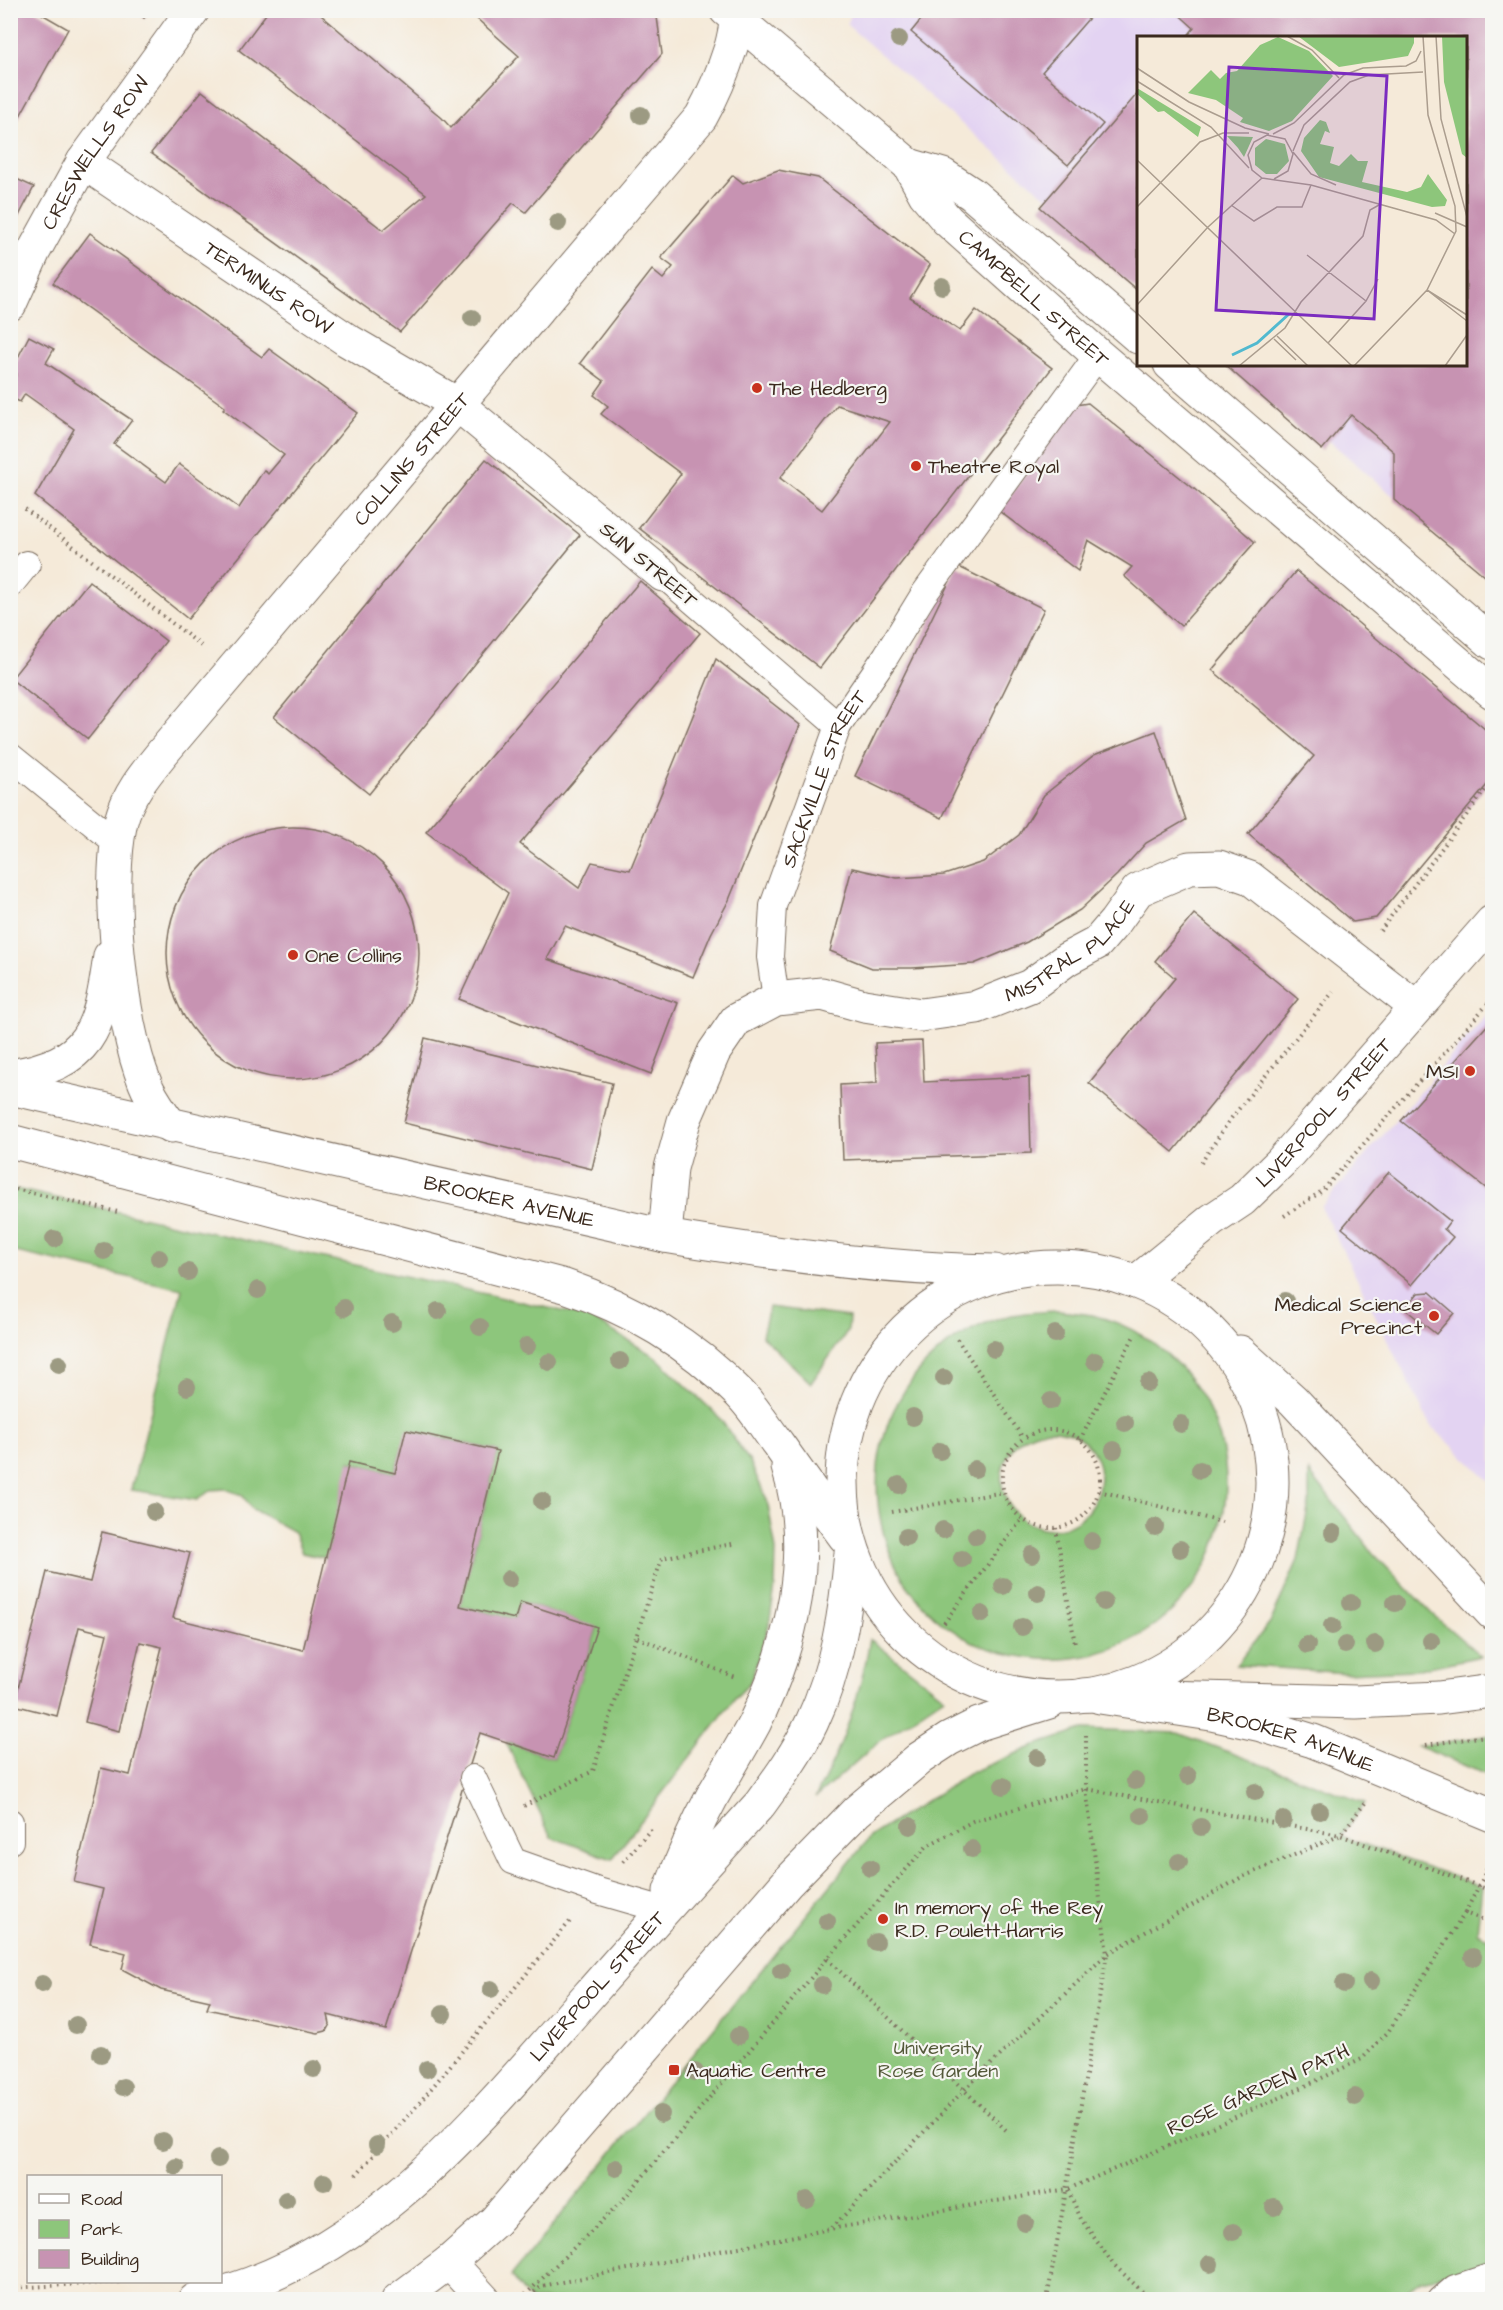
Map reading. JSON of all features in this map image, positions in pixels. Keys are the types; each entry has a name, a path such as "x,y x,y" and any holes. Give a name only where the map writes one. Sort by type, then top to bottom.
{"main road":[{"name":"CRESWELLS ROW","path":"10,304 34,251 83,162 194,10"},
{"name":"CAMPBELL STREET","path":"734,13 909,165 925,194 940,214 1098,355 1492,692"},
{"name":"COLLINS STREET","path":"10,1076 55,1066 85,1044 93,1030 102,1001 115,919 117,843 121,820 129,799 143,777 701,117 715,93 732,44 734,13"},
{"name":"TERMINUS ROW","path":"83,162 347,340 457,404"},
{"path":"909,165 943,175 972,194 1137,336"},
{"path":"1172,366 1492,643"},
{"name":"SUN STREET","path":"457,404 663,575"},
{"name":"MISTRAL PLACE","path":"776,999 822,994 864,1006 921,1015 977,1007 1030,986 1067,959 1097,943 1138,890 1189,868 1219,867 1250,878 1416,1007"},
{"name":"COLLINS STREET","path":"115,919 127,1013 140,1069 154,1102 171,1126"},
{"name":"LIVERPOOL STREET","path":"1136,1282 1258,1185 1332,1105 1492,922"},
{"path":"665,1236 670,1168 684,1121 714,1052 736,1020 776,999"},
{"name":"BROOKER AVENUE","path":"10,1088 665,1236 835,1261 926,1269 1014,1271"},
{"path":"10,1141 511,1271 603,1299 638,1316 672,1338 709,1366 739,1393 851,1547"},
{"path":"1492,1613 1293,1400 1235,1347 1164,1295 1106,1272 1045,1267 1014,1271 975,1282 924,1312 884,1354 867,1378 855,1405 842,1462 844,1520 851,1547 867,1585 903,1634 934,1659 963,1675 995,1688 1054,1696 1356,1702 1439,1698 1492,1691"},
{"path":"398,2300 449,2262 495,2222 786,1882 857,1811 920,1758 949,1739 1007,1713 1107,1691 1157,1672 1204,1639 1223,1618 1240,1595 1263,1543 1272,1487 1271,1458 1266,1430 1257,1402 1230,1353 1190,1312"},
{"path":"664,1910 694,1834 754,1724 788,1632 798,1579 800,1531 795,1490 787,1463 777,1443"},
{"name":"LIVERPOOL STREET","path":"195,2300 260,2280 298,2262 348,2233 394,2199 480,2117 760,1804 790,1762 812,1722 827,1684 843,1622 851,1547"},
{"name":"BROOKER AVENUE","path":"1082,1695 1211,1714 1261,1725 1313,1741 1492,1815"},
{"path":"449,2262 484,2300"}],"lane":[{"name":"SACKVILLE STREET","path":"776,999 770,957 773,906 838,726 886,656 924,594 1098,355"},
{"path":"10,585 27,564"},
{"name":"SUN STREET","path":"663,575 838,726"},
{"path":"10,756 117,843"},
{"path":"473,1778 513,1861 598,1891 664,1910"},
{"path":"10,1822 10,1842"},
{"path":"1441,2300 1455,2288 1492,2276"}],"path":[{"path":"25,509 232,670"},
{"path":"1282,1217 1322,1191 1492,999"},
{"path":"1201,1163 1229,1121"},
{"path":"10,1188 126,1214"},
{"path":"1080,1440 1134,1336"},
{"path":"957,1339 1023,1438"},
{"path":"1055,1430 1073,1434 1088,1445 1097,1461 1101,1479 1099,1491 1088,1512 1076,1522 1047,1529 1022,1519 1008,1504 1004,1492 1002,1470 1009,1453 1023,1438 1037,1431 1055,1430"},
{"path":"1099,1491 1222,1522"},
{"path":"892,1512 1004,1492"},
{"path":"944,1623 1022,1519"},
{"path":"1056,1528 1075,1644"},
{"path":"494,1822 593,1771 662,1558 732,1544"},
{"path":"636,1637 740,1679"},
{"path":"1047,2300 1107,1954 1086,1789 1086,1730"},
{"path":"523,2300 622,2201 827,1959 927,1846 973,1821 1086,1789 1340,1835 1240,1878 1107,1954 965,2089 830,2229"},
{"path":"352,2180 420,2102 559,1933 653,1827"},
{"name":"ROSE GARDEN PATH","path":"523,2300 542,2286 830,2229 1068,2189 1284,2096 1362,2059 1388,2032 1465,1912 1483,1878 1492,1853"},
{"path":"1482,1887 1492,1890"},
{"path":"1465,1912 1492,1923"},
{"path":"827,1959 1008,2132"},
{"path":"1068,2189 1081,2219 1113,2264 1147,2296 1165,2300"},
{"path":"10,2288 103,2283"}],"shaded area":[{"path":"853,10 1492,11 1492,581 1242,366 1467,366 1467,36 1137,36 1137,275 847,25"},
{"name":"Medical Science Precinct","path":"1492,1009 1492,1483 1430,1425 1321,1207"}],"green space":[{"path":"11,1188 589,1317 656,1357 719,1417 750,1462 767,1500 776,1550 775,1587 769,1625 750,1683 735,1698 612,1859 551,1837 506,1742 554,1758 597,1628 521,1602 515,1619 460,1606 498,1451 407,1430 395,1473 350,1462 326,1558 302,1553 294,1532 252,1509 242,1495 225,1489 211,1490 197,1500 131,1490 182,1289 11,1251"},
{"path":"769,1307 849,1317 848,1330 811,1383 762,1336"},
{"path":"1058,1311 1091,1315 1118,1323 1143,1336 1166,1353 1186,1374 1202,1397 1214,1422 1222,1449 1226,1477 1222,1521 1216,1542 1208,1562 1184,1598 1151,1628 1123,1644 1094,1654 1047,1659 1031,1658 970,1640 924,1606 894,1561 879,1508 880,1454 898,1401 934,1356 996,1319","holes":["1057,1430 1073,1434 1089,1446 1097,1462 1100,1479 1096,1496 1088,1511 1075,1522 1058,1528 1038,1527 1021,1519 1009,1505 1004,1493 1002,1474 1008,1456 1020,1441 1039,1431"]},
{"path":"1309,1472 1373,1553 1432,1614 1481,1656 1415,1670 1346,1673 1236,1665 1271,1621 1298,1560 1309,1503"},
{"path":"870,1639 944,1697 882,1739 815,1798 834,1759 856,1701"},
{"name":"University Rose Garden","path":"1086,1729 1178,1733 1365,1803 1341,1836 1482,1887 1477,1932 1492,1939 1492,2264 1421,2280 1397,2300 530,2300 511,2276 871,1836 972,1772 1039,1744"},
{"path":"1492,1735 1492,1777 1418,1746"}],"building":[{"path":"10,10 35,10 68,29 10,134"},
{"path":"136,10 150,10 144,18"},
{"path":"269,10 315,10 451,128 519,56 467,10 648,10 657,17 662,54 526,212 513,203 400,332 151,153 202,91 383,230 426,194 239,50"},
{"path":"929,10 1096,10 1042,72 1103,124 1068,165 911,32"},
{"path":"1174,10 1492,10 1492,582 1394,500 1394,452 1351,415 1322,450 1226,366 1467,366 1467,36 1188,36 1194,28"},
{"path":"1137,94 1137,290 1040,207"},
{"name":"The Hedberg","path":"778,170 818,178 930,265 910,298 960,331 976,310 1052,368 820,668 639,528 681,474 601,414 608,406 594,395 604,381 580,363 652,270 663,279 673,267 661,258 733,175 743,183","holes":["837,405 890,422 822,510 780,478"]},
{"path":"10,176 34,187 10,233"},
{"path":"90,233 262,357 269,349 358,413 188,619 35,496 74,429 25,394 20,402 10,397 10,385 17,374 11,371 29,336 54,349 46,363 132,420 114,444 166,482 179,464 239,508 264,470 268,474 284,455 223,409 225,407 53,283"},
{"path":"1088,403 1198,492 1255,542 1181,626 1124,576 1132,567 1088,540 1078,571 999,511 1076,405"},
{"path":"486,459 580,535 369,794 274,717"},
{"path":"957,566 1044,609 942,818 855,776"},
{"path":"1296,571 1492,735 1492,779 1376,918 1353,922 1248,834 1314,756 1212,670"},
{"path":"89,581 166,641 88,739 11,679"},
{"path":"640,581 700,633 520,844 579,888 592,862 630,870 716,659 800,725 729,900 711,934 693,977 565,926 547,959 678,1003 651,1074 459,999 508,893 426,832"},
{"path":"1156,731 1186,820 1146,843 1080,910 1027,942 974,964 872,968 830,951 852,868 897,878 944,875 983,862 1019,835 1044,795 1094,755"},
{"name":"One Collins","path":"293,827 318,830 341,837 363,849 382,864 397,883 409,905 416,928 419,953 416,978 409,1001 397,1023 382,1042 363,1057 341,1069 318,1076 293,1079 268,1076 245,1069 223,1057 204,1042 189,1023 177,1001 170,978 167,953 170,928 177,905 189,883 204,864 223,849 245,837 268,830"},
{"path":"1194,914 1298,999 1173,1152 1089,1083 1175,978 1155,961"},
{"name":"MS1","path":"1492,1020 1492,1193 1401,1121"},
{"path":"425,1038 612,1083 592,1169 404,1123"},
{"path":"922,1041 924,1082 1029,1077 1031,1153 843,1160 840,1085 877,1083 875,1043"},
{"path":"1389,1172 1450,1221 1444,1229 1453,1237 1412,1285 1342,1228"},
{"path":"1491,1201 1492,1224 1490,1209"},
{"path":"1430,1292 1454,1313 1436,1334 1405,1309 1418,1293"},
{"path":"406,1430 498,1451 460,1606 515,1619 520,1602 597,1627 554,1758 480,1733 386,2030 328,2015 330,2024 326,2031 318,2033 207,2009 210,2001 161,1990 122,1969 126,1953 90,1944 103,1889 74,1882 101,1768 130,1775 162,1647 140,1642 119,1731 85,1722 107,1634 79,1627 57,1716 14,1705 47,1572 90,1582 102,1532 190,1553 173,1618 303,1650 349,1462 395,1473"}],"place":[{"name":"The Hedberg","path":"757,388"},
{"name":"Theatre Royal","path":"916,466"},
{"name":"One Collins","path":"293,955"},
{"name":"MS1","path":"1470,1071"},
{"name":"Medical Science Precinct","path":"1434,1316"},
{"name":"In memory of the Rey R.D. Poulett-Harris","path":"883,1919"},
{"name":"Aquatic Centre","path":"674,2070"}]}
